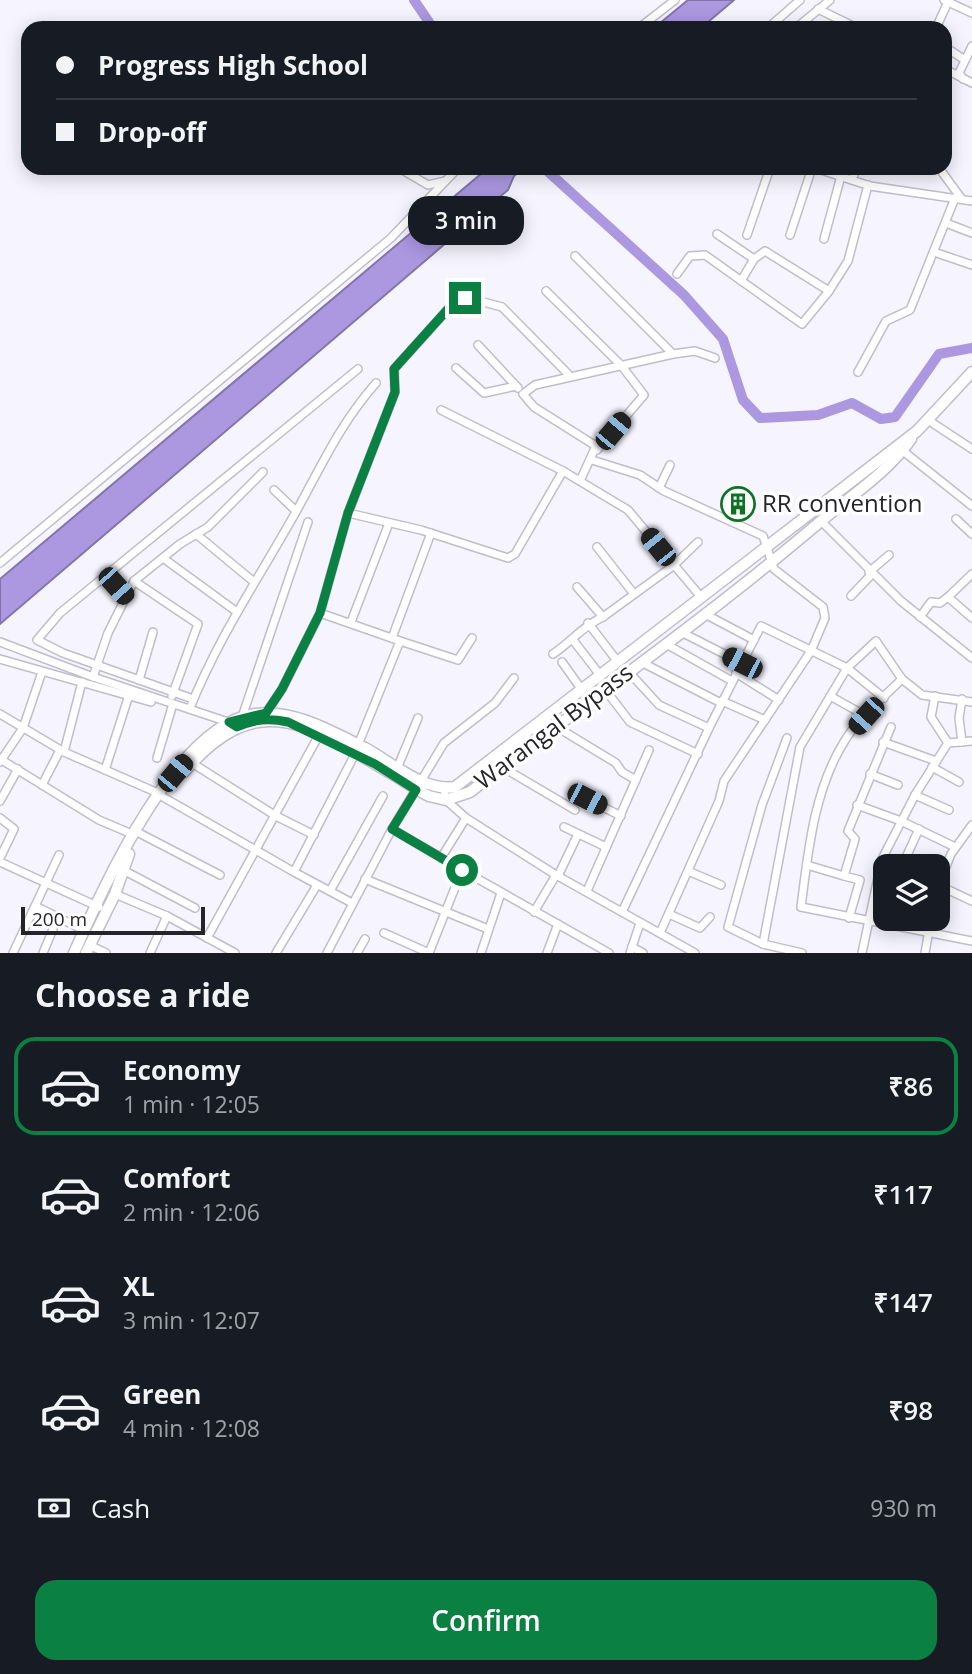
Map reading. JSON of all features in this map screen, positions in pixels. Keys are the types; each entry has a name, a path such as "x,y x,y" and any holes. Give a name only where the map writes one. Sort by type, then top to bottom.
{"main road":[{"path":"445,794 467,780 917,431 972,372"},
{"name":"Warangal Bypass","path":"88,949 101,908 115,894 135,834 160,795 221,732 233,725 250,721 270,719 288,722 357,749 417,785 445,794 470,792 604,688 705,614 774,569 821,521 868,484 903,451 917,431"},
{"path":"233,725 242,716 266,713 300,718 357,749"},
{"path":"160,795 191,753 221,732"},
{"path":"74,953 84,930 101,908 135,834"}],"street":[{"path":"648,21 675,0"},
{"path":"776,21 800,0"},
{"path":"804,21 830,0"},
{"path":"939,21 946,1 972,13"},
{"path":"818,9 843,21"},
{"path":"963,79 960,73 972,46"},
{"path":"952,52 965,60"},
{"path":"952,73 972,83"},
{"path":"411,175 428,185 446,181"},
{"path":"0,563 391,238 452,175"},
{"path":"747,235 768,175"},
{"path":"790,235 811,175"},
{"path":"838,175 868,185 972,201"},
{"path":"852,180 854,175"},
{"path":"944,175 959,198"},
{"path":"824,239 842,176"},
{"path":"677,274 690,256 698,254 802,324 829,291 848,261 868,185"},
{"path":"858,372 886,321 911,310 946,223 959,198"},
{"path":"946,223 972,233"},
{"path":"717,234 754,259"},
{"path":"741,281 754,259 762,252 769,252 829,291"},
{"path":"934,252 972,265"},
{"path":"575,256 673,354"},
{"path":"546,291 621,365 643,391 644,398 597,450 580,481"},
{"path":"266,713 282,689 320,613 348,513 395,392 397,365 457,300 465,298 502,307 570,376"},
{"path":"478,345 534,407 591,441 597,450"},
{"path":"523,394 535,385 673,354 695,351 715,358"},
{"path":"456,368 484,393 516,386"},
{"path":"193,699 63,653 37,640 60,613 358,369"},
{"path":"190,708 213,652 296,511 349,413 376,383"},
{"path":"441,410 564,471 628,510 701,597"},
{"path":"928,421 972,449"},
{"path":"903,451 972,506"},
{"path":"592,460 640,475 659,488 763,536 774,569 823,607 825,618 811,651 724,781 719,801 660,933"},
{"path":"659,488 670,465"},
{"path":"348,513 431,533 508,558 515,554 564,471"},
{"path":"93,677 134,581 208,527 263,472"},
{"path":"274,490 296,511"},
{"path":"956,519 972,534"},
{"path":"821,521 888,590 972,658"},
{"path":"242,716 308,522"},
{"path":"351,622 389,523"},
{"path":"294,872 357,749 431,533"},
{"path":"196,534 254,582"},
{"path":"553,653 573,640 588,624 603,617 673,566 698,542"},
{"path":"597,547 635,594"},
{"path":"850,596 889,555"},
{"path":"163,558 237,612"},
{"path":"920,617 931,602 940,603 972,574"},
{"path":"107,575 126,597"},
{"path":"134,581 198,624 173,693 157,758"},
{"path":"577,587 603,617"},
{"path":"948,597 972,618"},
{"path":"320,613 458,660 472,638"},
{"path":"705,614 754,640"},
{"path":"588,624 618,662"},
{"path":"622,912 709,727 761,626 847,668 884,698"},
{"path":"139,680 153,632"},
{"path":"681,632 742,663"},
{"path":"573,640 600,675"},
{"path":"763,944 800,747 847,668 876,640 902,679 922,695 972,702"},
{"path":"0,642 216,721 221,732"},
{"path":"666,644 779,699"},
{"path":"0,659 129,695 190,708 233,725"},
{"path":"562,662 582,690"},
{"path":"640,662 765,720"},
{"path":"628,671 659,705 709,727"},
{"path":"42,672 23,728 0,761 18,769 99,820 135,834 220,875"},
{"path":"327,953 392,829 444,743 495,703 513,678"},
{"path":"902,679 844,740 826,779 807,865 801,907 972,941"},
{"path":"43,786 62,751 82,682"},
{"path":"604,688 630,722 698,754"},
{"path":"105,770 129,695"},
{"path":"830,696 866,716"},
{"path":"935,696 931,717 947,743"},
{"path":"962,699 959,718 962,742"},
{"path":"0,714 62,751 135,780 256,853 352,903"},
{"path":"397,771 418,718"},
{"path":"555,726 616,763 622,772 636,780"},
{"path":"844,876 855,839 848,831 891,727"},
{"path":"206,938 256,853 319,735"},
{"path":"787,738 762,805 728,927 784,952 802,953"},
{"path":"947,743 972,741"},
{"path":"883,742 934,764 959,782"},
{"path":"862,953 882,859 915,795 947,743"},
{"path":"587,891 649,750"},
{"path":"192,763 276,816 314,835"},
{"path":"502,767 575,810"},
{"path":"0,800 18,769"},
{"path":"870,774 898,785"},
{"path":"445,794 466,818 557,875 695,953"},
{"path":"915,795 949,810"},
{"path":"330,891 383,796"},
{"path":"587,799 621,816"},
{"path":"857,805 901,821 956,847"},
{"path":"0,818 14,829 0,860 45,885 101,908"},
{"path":"441,858 466,818"},
{"path":"950,860 972,825"},
{"path":"564,827 606,847"},
{"path":"392,829 609,953"},
{"path":"908,854 919,829"},
{"path":"534,912 578,834"},
{"path":"13,953 59,855"},
{"path":"807,865 860,880 849,918"},
{"path":"123,870 195,908"},
{"path":"384,933 429,953 462,870"},
{"path":"688,871 721,885"},
{"path":"365,879 488,929"},
{"path":"276,953 317,885"},
{"path":"950,891 972,901"},
{"path":"481,953 501,893"},
{"path":"115,894 167,916 235,953"},
{"path":"35,906 84,930"},
{"path":"669,914 700,928 710,917"},
{"path":"149,953 167,916"},
{"path":"640,923 631,950 643,953"},
{"path":"547,953 558,924"},
{"path":"43,953 53,929"},
{"path":"925,953 928,933"},
{"path":"357,953 365,939"},
{"path":"88,949 106,953"}],"shaded area":[{"path":"688,0 734,0 709,21 662,21"},
{"path":"480,175 515,175 508,190 0,624 0,579"}],"waterway":[{"path":"414,0 428,21"},
{"path":"552,175 684,295 723,339 743,400 760,418 818,415 852,403 881,419 895,417 939,354 972,348"}],"place":[{"name":"RR convention","path":"738,504"}],"route":[{"path":"462,870 392,829 416,790 395,775 319,735 288,722 270,719 250,721 237,727 229,722 242,716 266,713 282,689 320,613 328,591 348,513 395,392 394,369 448,309 457,300 465,298"}]}
